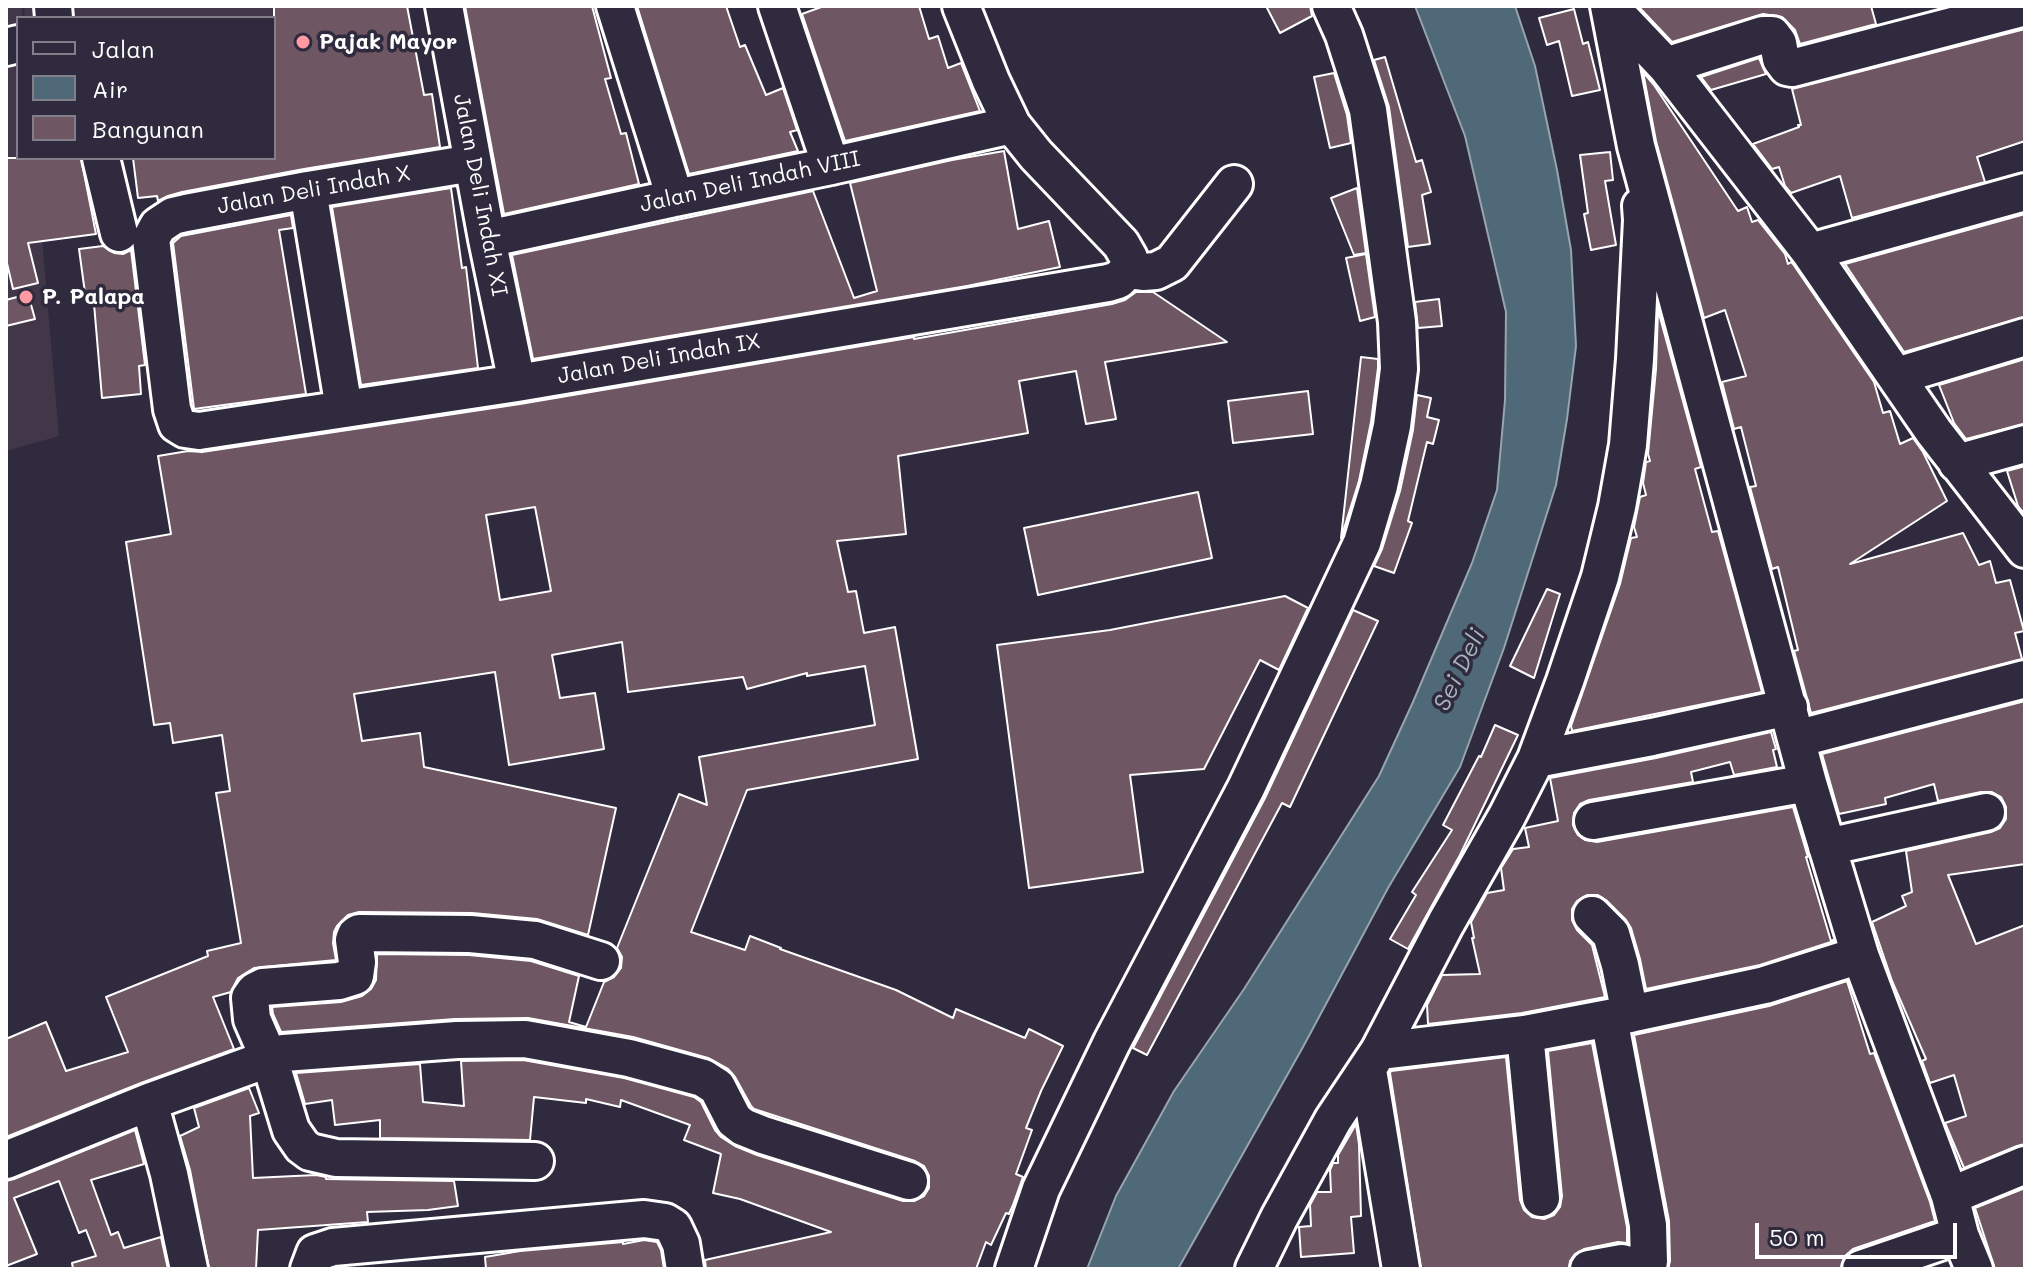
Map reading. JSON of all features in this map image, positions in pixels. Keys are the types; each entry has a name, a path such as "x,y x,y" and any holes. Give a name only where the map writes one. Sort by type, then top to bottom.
{"street":[{"name":"Jalan Deli Indah XI","path":"444,6 517,383"},
{"path":"615,6 675,198"},
{"path":"777,6 831,166"},
{"path":"961,6 1012,125 1036,155 1121,244 1129,258 1126,273"},
{"path":"1014,1269 1041,1189 1112,1042 1246,788 1362,543 1379,486 1399,369 1397,322 1368,110 1344,35 1331,6"},
{"path":"1609,6 1666,66 1810,252 1957,463 2025,549"},
{"path":"1609,6 1636,146 1808,783 1860,955 1974,1269"},
{"path":"1666,66 1763,35 1772,35 1778,43 1781,59 1792,68 2025,7"},
{"name":"Jalan Deli Indah VIII","path":"487,239 1012,125"},
{"path":"1254,1269 1333,1120 1373,1061 1536,759 1600,577 1628,445 1642,220 1636,146"},
{"path":"101,160 119,233"},
{"name":"Jalan Deli Indah X","path":"191,431 177,424 172,409 151,239 158,226 173,216 186,213 473,163"},
{"name":"Jalan Deli Indah IX","path":"191,431 517,383 1108,283 1126,273 1156,271 1172,263 1234,184"},
{"path":"308,190 344,409"},
{"path":"1810,252 2025,192"},
{"path":"1897,376 2025,337"},
{"path":"1957,463 2025,444"},
{"path":"1536,759 1652,737 1792,723 2025,679"},
{"path":"1593,821 1808,783"},
{"path":"1827,847 1986,812"},
{"path":"1589,1269 1622,1263 1632,1268 1649,1262 1648,1225 1619,1016 1620,965 1611,934 1592,915"},
{"path":"535,1161 336,1158 310,1152 291,1130 269,1058 252,1019 250,998 263,987 339,981 355,976 354,940 359,933 470,934 535,940 601,961"},
{"path":"1373,1061 1619,1016 1765,985 1860,955"},
{"path":"1525,1034 1541,1198"},
{"path":"6,1160 149,1102 284,1053 457,1040 525,1039 629,1058 703,1078 717,1087 734,1120 743,1127 909,1181"},
{"path":"1373,1061 1401,1269"},
{"path":"149,1102 169,1174 189,1269"},
{"path":"1950,1196 2025,1165"},
{"path":"309,1269 315,1253 333,1247 644,1219 665,1222 673,1227 681,1244 685,1269"},
{"path":"1861,1269 1960,1235"}],"shaded area":[{"name":"P. Palapa","path":"6,6 22,6 23,16 16,16 16,160 35,160 59,436 6,451"},
{"path":"24,6 326,6 276,18 25,16"}],"water":[{"name":"Sei Deli","path":"1415,6 1515,6 1535,66 1571,250 1576,346 1556,485 1504,648 1460,767 1388,888 1178,1269 1087,1269 1116,1196 1174,1091 1244,989 1379,776 1472,563 1497,490 1505,400 1506,312 1465,136"}],"building":[{"path":"274,6 407,6 424,95 432,94 440,147 182,192 158,201 157,196 138,198 133,160 276,160"},
{"path":"465,6 592,6 611,78 605,79 621,134 626,133 639,184 504,214"},
{"path":"637,6 726,6 740,47 745,45 766,95 783,88 797,130 790,132 798,151 689,174"},
{"path":"824,6 919,6 929,39 938,36 948,68 961,63 980,111 845,141 802,14"},
{"path":"1266,6 1310,6 1312,16 1280,33"},
{"path":"1638,6 1871,6 1876,24 1800,44 1795,30 1782,17 1763,14 1672,42"},
{"path":"1574,9 1583,44 1588,42 1600,90 1572,96 1559,41 1547,45 1539,18"},
{"path":"2025,29 2025,141 1977,157 1985,182 1852,218 1840,176 1791,193 1785,186 1779,167 1772,169 1753,144 1801,125 1792,89"},
{"path":"1385,57 1416,162 1422,160 1431,192 1422,195 1430,244 1408,247 1389,107 1374,60"},
{"path":"1759,58 1766,74 1711,90 1701,77"},
{"path":"1643,72 1738,211 1747,207 1752,222 1758,220 1785,254 1788,264 1793,264 1874,382 1883,413 1890,411 1900,444 1913,438 1947,501 1850,564 1963,533 1979,565 1990,561 1996,583 2010,580 2024,631 2015,633 2022,659 1811,713 1794,651 1798,650 1778,567 1772,569 1750,487 1756,486 1741,427 1734,429 1722,382 1746,376 1725,310 1704,318 1656,141"},
{"path":"1334,73 1347,115 1351,143 1330,148 1314,77"},
{"path":"1004,151 1018,229 1049,221 1060,267 967,286 533,359 512,255 813,191 854,298 877,291 850,183"},
{"path":"1610,152 1613,180 1605,181 1616,245 1591,250 1584,214 1588,213 1580,155"},
{"path":"6,158 81,160 96,234 28,243 38,283 13,289 6,259"},
{"path":"451,188 462,268 466,267 478,368 361,385 332,207"},
{"path":"1357,188 1366,253 1354,255 1331,198"},
{"path":"2025,214 2025,317 1904,352 1845,264"},
{"path":"291,215 293,228 279,230 306,394 194,409 173,243 181,236"},
{"path":"103,246 114,253 123,254 131,250 145,365 139,366 141,394 102,398 93,292 85,293 79,249"},
{"path":"1366,254 1375,317 1360,321 1346,258"},
{"path":"1136,292 1153,292 1227,342 1105,362 1116,419 1086,424 1076,371 1019,381 1028,433 898,456 906,534 837,541 848,592 856,591 864,633 895,627 918,759 747,790 691,932 745,950 750,936 896,990 953,1018 956,1009 1025,1038 1029,1029 1063,1046 1026,1128 1032,1130 1016,1174 1023,1177 1013,1205 991,1245 986,1242 976,1269 706,1269 705,1260 831,1232 740,1199 713,1193 721,1154 684,1140 690,1125 621,1100 620,1107 586,1099 586,1103 534,1097 530,1140 380,1138 380,1120 335,1125 332,1100 305,1104 296,1073 420,1064 423,1102 464,1106 461,1061 523,1060 624,1078 694,1097 701,1102 721,1137 757,1155 903,1201 914,1201 924,1196 929,1188 929,1176 924,1166 915,1161 754,1109 728,1069 708,1058 633,1037 528,1018 455,1019 281,1032 273,1014 272,1007 341,1002 362,996 376,980 377,954 469,955 531,961 579,976 569,1022 586,1027 604,982 614,977 621,968 622,957 617,948 679,794 707,805 699,757 875,725 865,666 807,676 807,673 747,689 743,677 628,692 622,642 552,655 560,698 595,693 604,749 509,765 495,672 354,694 362,741 420,733 424,767 616,808 588,935 537,919 472,913 359,912 348,915 334,932 336,960 254,968 238,978 231,992 213,997 234,1049 6,1137 6,1039 46,1022 66,1071 128,1052 106,997 208,956 207,951 241,943 216,793 230,791 222,735 173,743 170,723 154,725 126,542 171,534 158,456 520,404 914,339 1125,300","holes":["535,507 551,591 500,600 486,515"]},
{"path":"28,294 35,319 6,326 6,300"},
{"path":"1439,299 1442,326 1418,328 1415,302"},
{"path":"1658,310 1701,467 1695,469 1712,532 1718,531 1762,692 1572,731 1571,726 1620,584 1631,538 1637,537 1634,527 1640,497 1646,495 1643,483 1646,462 1650,461"},
{"path":"1361,357 1378,359 1378,368 1359,481 1341,538"},
{"path":"2025,359 2025,424 1966,439 1954,423 1939,385"},
{"path":"1308,391 1313,434 1233,443 1228,401"},
{"path":"1417,395 1431,398 1427,417 1439,420 1433,444 1427,442 1408,521 1412,523 1394,573 1374,566 1400,491"},
{"path":"2025,466 2025,511 2022,511 2007,471"},
{"path":"1198,492 1212,558 1038,595 1024,528"},
{"path":"1547,589 1560,594 1534,678 1510,666"},
{"path":"1285,596 1308,608 1279,670 1260,660 1204,769 1130,775 1143,872 1029,888 997,645 1110,630"},
{"path":"1353,610 1378,621 1290,807 1282,803 1147,1055 1133,1048 1265,798"},
{"path":"2025,701 2025,864 1948,875 1976,944 2025,925 2025,1144 1964,1168 1945,1123 1966,1116 1954,1075 1930,1083 1922,1061 1926,1059 1892,981 1872,922 1906,906 1902,896 1912,892 1906,851 1991,832 2000,828 2006,819 2006,807 2001,797 1992,792 1938,801 1934,784 1885,798 1886,804 1839,814 1822,754"},
{"path":"1495,725 1518,735 1460,855 1408,949 1390,939 1416,895 1412,892 1452,830 1443,825"},
{"path":"1771,732 1777,767 1734,775 1730,762 1691,772 1693,782 1589,800 1580,804 1574,813 1573,825 1585,840 1597,842 1793,807 1831,941 1834,941 1760,965 1646,989 1640,959 1626,920 1606,900 1598,895 1587,895 1577,901 1572,909 1572,920 1592,945 1605,997 1522,1013 1428,1024 1427,1005 1442,975 1480,974 1471,922 1487,893 1504,890 1501,868 1513,849 1529,847 1525,828 1558,821 1550,778"},
{"path":"1847,981 1870,1054 1874,1053 1935,1221 1853,1249 1845,1256 1841,1269 1668,1269 1669,1221 1634,1035 1769,1006"},
{"path":"1592,1043 1627,1227 1627,1243 1584,1249 1575,1254 1569,1269 1421,1269 1391,1071 1506,1057 1520,1200 1524,1210 1532,1217 1544,1219 1554,1215 1560,1207 1562,1196 1548,1051"},
{"path":"249,1088 259,1113 250,1116 253,1178 316,1175 326,1179 454,1181 458,1206 367,1212 368,1222 258,1230 256,1269 209,1269 190,1170 180,1136 199,1127 194,1108"},
{"path":"1356,1124 1361,1216 1351,1217 1354,1253 1301,1257 1299,1227 1311,1226 1310,1205 1317,1192 1331,1192 1330,1170 1333,1163 1338,1163 1338,1155"},
{"path":"135,1130 144,1164 91,1180 111,1235 118,1232 124,1248 161,1237 168,1269 73,1269 72,1263 96,1256 86,1230 79,1233 59,1181 14,1198 37,1254 6,1266 6,1181"},
{"path":"2025,1188 2025,1269 1995,1269 1975,1208"},
{"path":"644,1240 657,1242 664,1269 486,1269 485,1257"}],"place":[{"name":"Pajak Mayor","path":"303,42"},
{"name":"P. Palapa","path":"26,297"}]}
